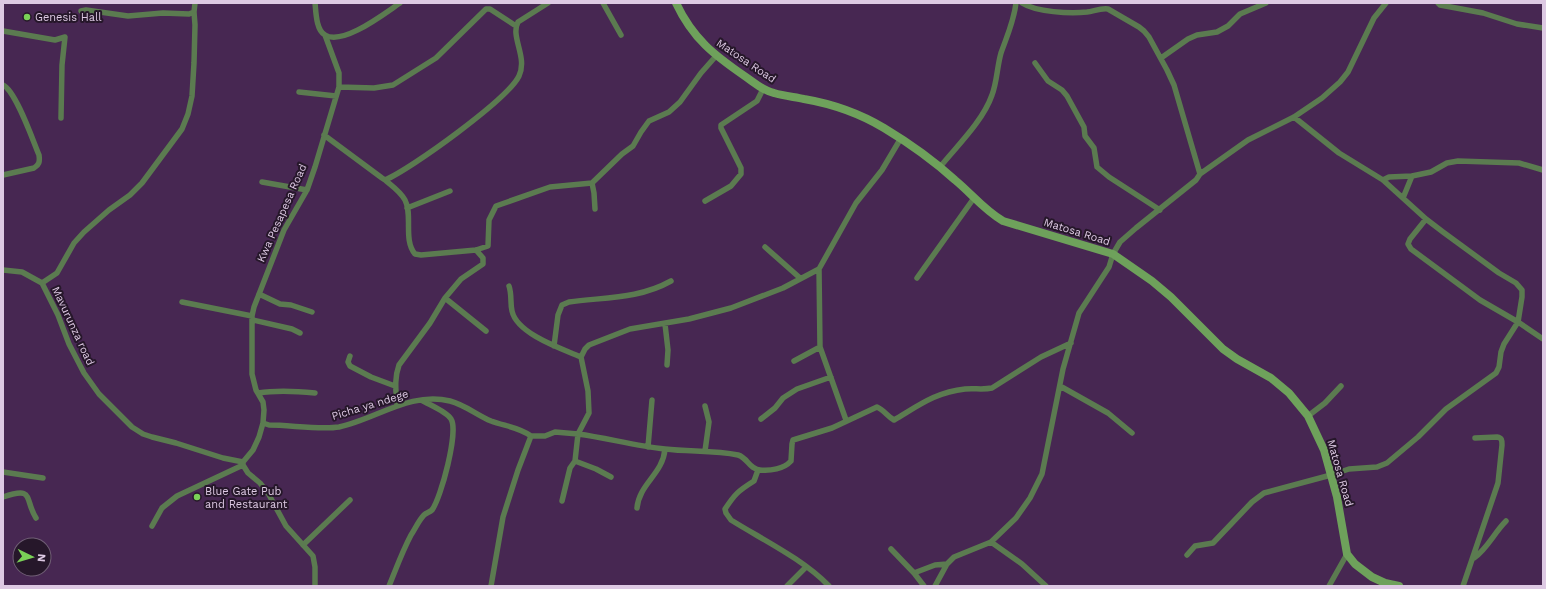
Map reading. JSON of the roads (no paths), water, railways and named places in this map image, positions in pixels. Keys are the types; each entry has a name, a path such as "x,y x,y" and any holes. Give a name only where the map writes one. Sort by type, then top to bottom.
{"street":[{"path":"42,283 57,273 74,243 84,232 109,210 130,195 142,183 182,129 188,114 192,96 195,3"},
{"name":"Kwa Pesapesa Road","path":"243,463 253,450 263,423 264,410 252,374 252,318 254,306 284,230 307,190 338,87 339,73 325,35 318,24 315,3"},
{"path":"325,35 334,37 361,28 400,3"},
{"path":"385,180 401,171 458,131 494,103 515,82 520,75 522,64 516,26 524,18 548,3"},
{"path":"603,3 621,35"},
{"name":"Matosa Road","path":"676,3 696,36 716,56 763,89 774,93 831,105 858,114 901,138 940,167 990,213 1003,221 1113,254 1152,281 1171,297 1205,332 1231,355 1271,378 1308,416 1324,450 1337,497 1347,554"},
{"path":"940,167 974,126 987,105 994,89 996,72 1011,26 1016,3"},
{"path":"1022,3 1034,8 1071,12 1090,12 1103,8 1108,9 1139,27 1149,37 1171,78 1200,174"},
{"path":"1161,58 1188,39 1197,35 1217,32 1228,26 1240,14 1266,3"},
{"path":"935,586 947,564 957,555 991,542 1016,518 1030,498 1042,474 1063,369 1079,313 1109,267 1113,254 1120,242 1196,180 1200,174 1248,140 1294,117 1322,98 1345,77 1374,18 1386,3"},
{"path":"1438,3 1440,6 1483,13 1517,24 1543,28"},
{"path":"338,87 374,88 393,85 436,58 486,9 490,9 516,26"},
{"path":"81,11 86,10 128,16 163,12 189,14 194,12"},
{"path":"3,31 55,40 65,38 62,65 61,118"},
{"path":"324,135 374,174 385,180 400,194 405,201 407,208 410,240 415,254 421,255 476,250 489,245 489,220 493,210 499,204 516,200 550,187 586,185 592,183 626,150 633,146 649,121 669,112 680,102 694,82 716,56"},
{"path":"1034,63 1048,81 1062,90 1067,96 1084,127 1085,136 1094,148 1097,167 1109,177 1160,210"},
{"path":"3,85 8,89 18,105 39,155 40,161 38,166 34,168 3,176"},
{"path":"705,201 731,186 741,174 741,168 721,128 721,125 757,100 763,89"},
{"path":"299,92 336,96"},
{"path":"1187,555 1195,546 1213,543 1252,502 1264,493 1331,476 1349,469 1377,467 1387,463 1398,455 1446,409 1496,373 1499,367 1501,352 1504,344 1518,322 1522,290 1516,283 1499,273 1426,219 1383,180 1339,153 1294,117"},
{"path":"846,420 820,347 819,269 856,203 882,170 901,138"},
{"path":"1383,180 1389,177 1412,176 1431,172 1446,163 1458,161 1519,163 1543,170"},
{"path":"1404,198 1412,176"},
{"path":"262,182 307,190"},
{"path":"592,183 595,209"},
{"path":"407,208 450,191"},
{"path":"917,278 974,198"},
{"path":"1426,219 1410,239 1408,244 1411,249 1480,300 1518,322 1543,339"},
{"path":"764,247 800,278"},
{"path":"397,406 395,386 396,373 399,366 430,323 445,298 461,278 483,264 483,258 476,250"},
{"path":"562,501 570,468 575,461 578,434 587,420 589,407 581,357 584,349 589,345 630,329 665,324 731,308 783,288 819,269"},
{"name":"Mavurunza road","path":"3,270 22,272 42,283 58,315 69,344 84,373 99,394 124,420 143,434 243,463"},
{"path":"554,346 558,315 562,305 570,302 643,293 658,288 671,281"},
{"path":"509,286 512,294 512,311 516,320 530,333 554,346 581,357"},
{"path":"259,294 280,304 291,305 312,312"},
{"path":"445,298 486,331"},
{"path":"182,302 252,318 292,329 300,333"},
{"path":"665,324 668,350 667,365"},
{"path":"491,586 503,517 531,436 545,436 555,432 578,434 648,447 705,451 741,456 754,469 773,469 786,465 792,458 793,440 825,430 877,406 894,420 933,396 966,388 984,390 992,388 1041,357 1071,344"},
{"path":"794,361 820,347"},
{"path":"350,356 348,362 350,366 371,377 395,386"},
{"path":"761,419 775,408 783,398 797,389 830,377"},
{"path":"1060,386 1108,413 1132,433"},
{"path":"1308,416 1325,403 1341,386"},
{"path":"258,393 281,390 315,394"},
{"path":"389,586 400,556 412,534 425,514 431,510 437,498 446,475 452,444 453,426 451,419 422,400"},
{"name":"Picha ya ndege","path":"263,423 269,425 327,428 346,425 397,406 422,400 450,401 464,406 492,421 524,431 531,436"},
{"path":"648,447 652,400"},
{"path":"705,406 709,422 705,451"},
{"path":"1463,586 1498,483 1502,445 1502,441 1497,437 1475,438"},
{"path":"637,508 638,499 664,458 665,449"},
{"path":"575,461 596,469 611,478"},
{"path":"152,526 162,508 177,496 243,463 248,473 260,483 268,493 286,526 313,556 315,586"},
{"path":"758,470 754,481 744,486 732,498 725,509 726,513 731,520 806,566 829,586"},
{"path":"3,472 43,478"},
{"path":"3,497 19,493 25,494 36,518"},
{"path":"303,545 350,500"},
{"path":"1473,558 1483,550 1506,521"},
{"path":"991,542 1022,564 1046,586"},
{"path":"891,549 924,586"},
{"path":"1329,586 1347,554 1355,564 1372,577 1385,583 1399,586"},
{"path":"914,573 935,565 947,564"},
{"path":"787,586 806,566"}],"place":[{"name":"Genesis Hall","path":"27,17"},
{"name":"Blue Gate Pub and Restaurant","path":"197,497"}]}
